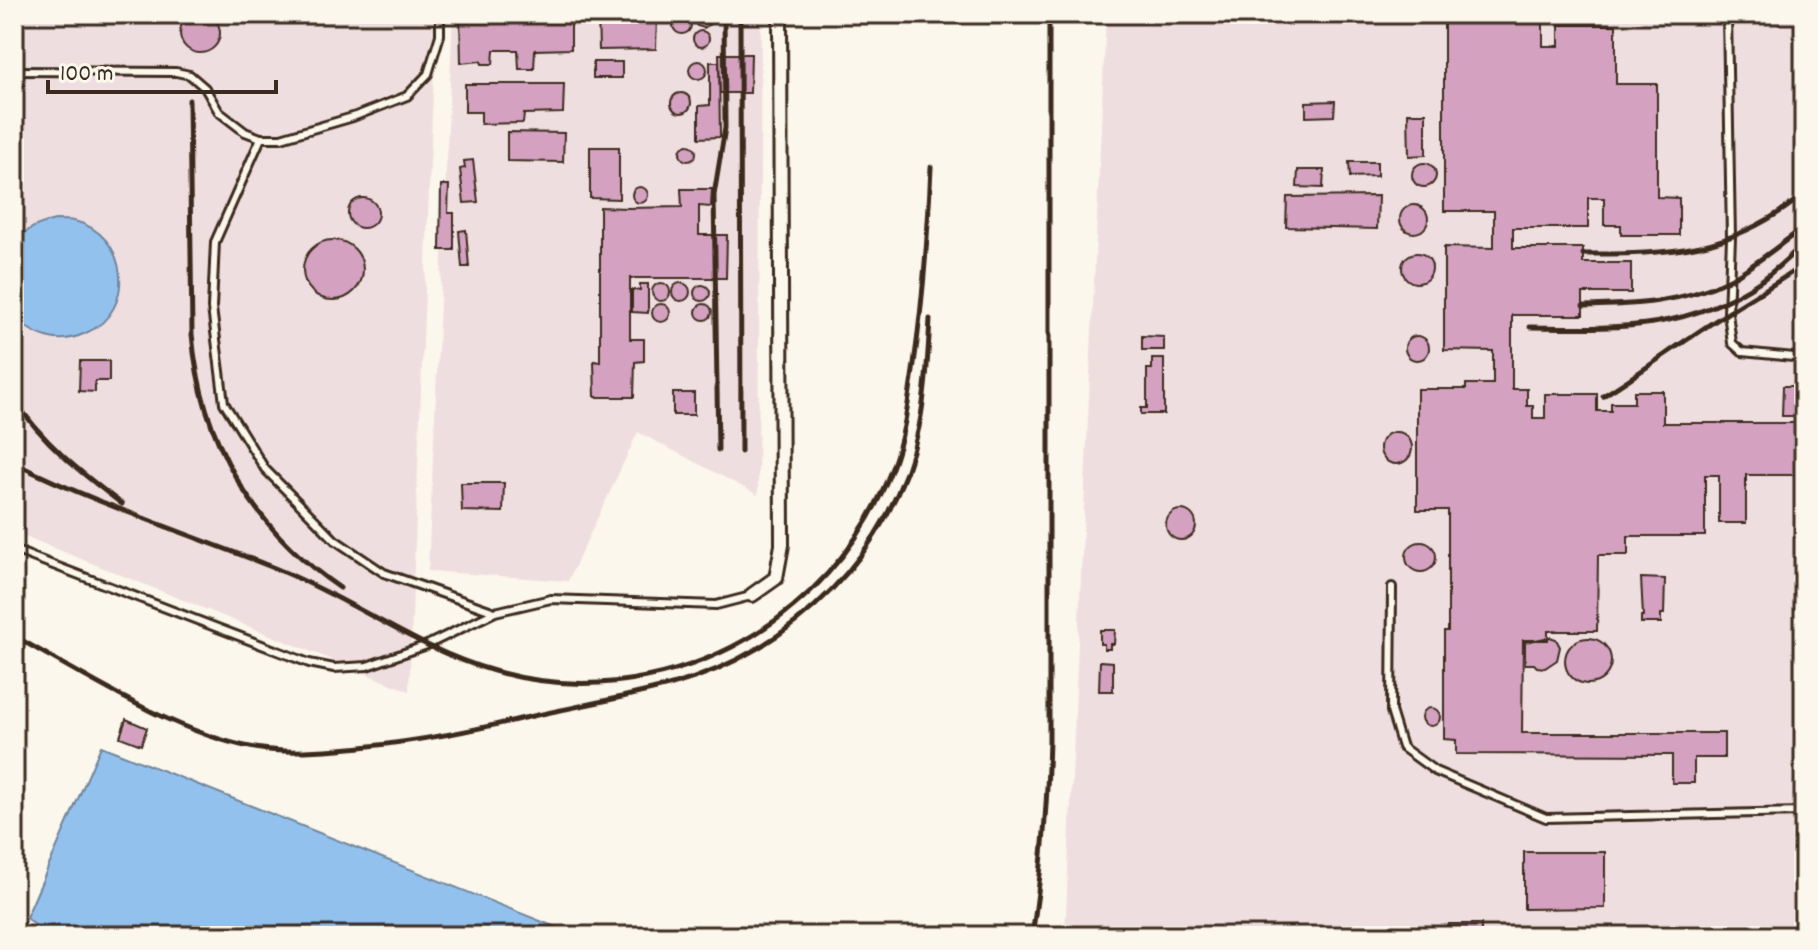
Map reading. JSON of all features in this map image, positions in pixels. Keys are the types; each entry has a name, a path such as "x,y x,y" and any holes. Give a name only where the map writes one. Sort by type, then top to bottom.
{"street":[{"path":"752,595 776,578 782,545 780,14"}],"lane":[{"path":"14,71 176,72 190,75 205,88 219,112 245,132 261,138 281,138 353,117 407,96 428,74 440,35 440,14"},
{"path":"1727,14 1731,238 1728,313 1732,343 1742,352 1804,358"},
{"path":"261,138 215,242 212,308 224,403 265,469 335,540 384,573 495,612"},
{"path":"14,550 309,663 334,668 367,666 427,645 495,612 551,599 716,605 752,595"},
{"path":"1392,587 1391,711 1402,747 1435,771 1546,818 1804,812"}],"shaded area":[{"path":"14,14 436,14 409,691 14,532"},
{"path":"453,14 761,14 758,495 638,432 568,581 428,571"},
{"path":"1106,14 1804,14 1804,936 1065,936"}],"water":[{"path":"55,220 74,221 92,228 106,240 120,273 114,308 103,322 73,338 50,338 34,332 14,315 14,244 32,228"},
{"path":"101,746 578,936 49,936 26,918"}],"building":[{"path":"200,13 214,19 220,33 214,47 200,53 186,47 180,33 186,19"},
{"path":"220,14 252,14 236,23"},
{"path":"460,14 571,14 571,49 535,50 534,69 519,69 518,50 494,50 493,64 482,64 481,61 461,63"},
{"path":"598,14 657,14 656,49 599,50"},
{"path":"694,14 709,14 710,24 704,28 697,26 693,21"},
{"path":"1444,14 1543,14 1543,46 1559,46 1559,25 1616,25 1616,84 1657,84 1657,197 1679,198 1679,235 1621,235 1621,225 1604,225 1604,198 1588,198 1588,228 1513,228 1513,248 1583,248 1583,263 1631,263 1631,293 1583,293 1583,315 1512,315 1512,389 1527,389 1527,406 1533,406 1533,418 1545,418 1545,394 1597,394 1597,411 1611,411 1611,403 1634,403 1634,391 1663,391 1663,423 1804,423 1804,475 1746,475 1746,523 1719,523 1719,475 1705,475 1705,536 1628,536 1628,555 1598,555 1597,631 1548,631 1548,640 1523,640 1522,733 1724,733 1724,758 1694,758 1694,783 1672,783 1672,755 1456,754 1456,740 1444,739 1448,510 1417,510 1417,389 1466,389 1466,384 1493,384 1493,351 1444,350 1444,247 1494,248 1494,211 1444,211"},
{"path":"1670,14 1714,14 1714,21 1671,22"},
{"path":"682,16 691,25 682,34 673,25"},
{"path":"701,31 707,33 707,45 701,47 695,45 693,39 695,33"},
{"path":"719,54 751,54 750,93 720,93"},
{"path":"698,61 707,70 698,79 689,70"},
{"path":"593,62 622,62 622,78 593,78"},
{"path":"710,62 719,62 720,137 699,138 699,106 710,105"},
{"path":"465,84 564,84 563,113 524,114 523,123 481,124 481,112 465,112"},
{"path":"681,93 688,96 691,103 688,110 681,113 674,110 671,103 674,96"},
{"path":"1335,101 1334,116 1306,117 1306,102"},
{"path":"1408,113 1426,113 1426,155 1409,156"},
{"path":"507,132 564,133 563,162 507,161"},
{"path":"688,145 694,147 694,159 688,161 682,159 680,153 682,147"},
{"path":"590,147 619,147 619,199 590,198"},
{"path":"473,160 478,202 464,203 460,169 465,168 464,161"},
{"path":"1349,162 1377,162 1377,176 1350,177"},
{"path":"1424,163 1432,167 1436,175 1432,183 1424,187 1416,183 1412,175 1416,167"},
{"path":"1298,170 1324,170 1323,188 1297,187"},
{"path":"441,185 449,185 448,213 454,213 454,250 440,250"},
{"path":"637,187 643,187 648,195 646,201 637,203 632,198 632,192"},
{"path":"681,189 712,189 711,207 699,206 699,235 727,235 726,278 630,278 630,339 644,339 644,361 635,362 634,397 595,397 594,361 600,362 600,207 682,207"},
{"path":"1378,196 1377,229 1286,227 1287,197"},
{"path":"363,198 374,202 378,213 374,224 363,228 352,224 348,213 352,202"},
{"path":"1414,205 1424,209 1428,219 1424,229 1414,233 1404,229 1400,219 1404,209"},
{"path":"466,230 469,267 462,267 459,231"},
{"path":"333,240 354,249 363,270 354,291 333,300 312,291 303,270 312,249"},
{"path":"1417,253 1428,257 1432,268 1428,279 1417,283 1406,279 1402,268 1406,257"},
{"path":"657,283 665,283 670,292 668,299 657,301 652,296 652,288"},
{"path":"681,283 690,292 681,301 672,292"},
{"path":"640,284 648,284 648,313 632,312 632,290 640,290"},
{"path":"702,285 708,287 708,299 702,301 696,299 694,293 696,287"},
{"path":"661,304 670,313 661,322 652,313"},
{"path":"701,304 707,304 712,312 710,318 701,320 696,315 696,309"},
{"path":"1142,336 1164,337 1164,350 1142,350"},
{"path":"1417,336 1426,339 1429,348 1426,357 1417,360 1408,357 1405,348 1408,339"},
{"path":"1152,359 1164,359 1164,414 1141,414 1141,408 1147,408 1147,369 1152,369"},
{"path":"80,361 109,361 109,381 95,381 95,392 79,391"},
{"path":"1783,386 1804,386 1804,416 1782,416"},
{"path":"673,393 694,393 694,415 673,415"},
{"path":"1396,432 1407,437 1412,448 1407,459 1396,464 1385,459 1380,448 1385,437"},
{"path":"461,483 504,483 503,512 462,511"},
{"path":"1181,510 1192,514 1196,525 1192,536 1181,540 1170,536 1166,525 1170,514"},
{"path":"1421,542 1427,543 1435,551 1435,563 1427,571 1421,572 1415,571 1407,563 1406,557 1407,551 1415,543"},
{"path":"1641,578 1665,579 1661,623 1641,623"},
{"path":"1100,630 1115,630 1114,644 1110,644 1110,649 1104,649 1104,644 1100,644"},
{"path":"1550,637 1556,639 1560,647 1557,660 1545,668 1525,664 1525,642"},
{"path":"1588,638 1604,645 1611,661 1604,677 1588,684 1572,677 1565,661 1572,645"},
{"path":"1100,661 1113,662 1113,691 1099,691"},
{"path":"1431,708 1440,717 1431,726 1422,717"},
{"path":"126,719 147,728 141,745 120,737"},
{"path":"1524,852 1605,852 1605,908 1524,909"},
{"path":"1449,924 1481,924 1481,936 1449,936"}],"railway":[{"path":"718,450 714,195 725,128 724,14"},
{"path":"740,14 741,452"},
{"path":"1032,936 1044,839 1049,741 1049,14"},
{"path":"189,100 192,334 197,373 207,410 236,478 257,509 281,538 340,588"},
{"path":"14,463 115,507 284,572 440,651 494,671 556,682 617,681 677,669 732,647 783,614 828,573 864,524 892,468 905,420 917,346 931,167"},
{"path":"1583,254 1673,251 1726,239 1777,214 1804,194"},
{"path":"1583,306 1657,301 1711,288 1748,268 1804,227"},
{"path":"1530,327 1622,326 1678,318 1734,297 1768,276 1804,243"},
{"path":"1603,396 1804,264"},
{"path":"14,636 162,717 224,741 276,751 339,749 432,737 617,698 672,685 716,670 758,648 796,622 831,590 862,554 887,515 906,472 919,427 930,319"},
{"path":"14,399 50,443 122,504"}]}
